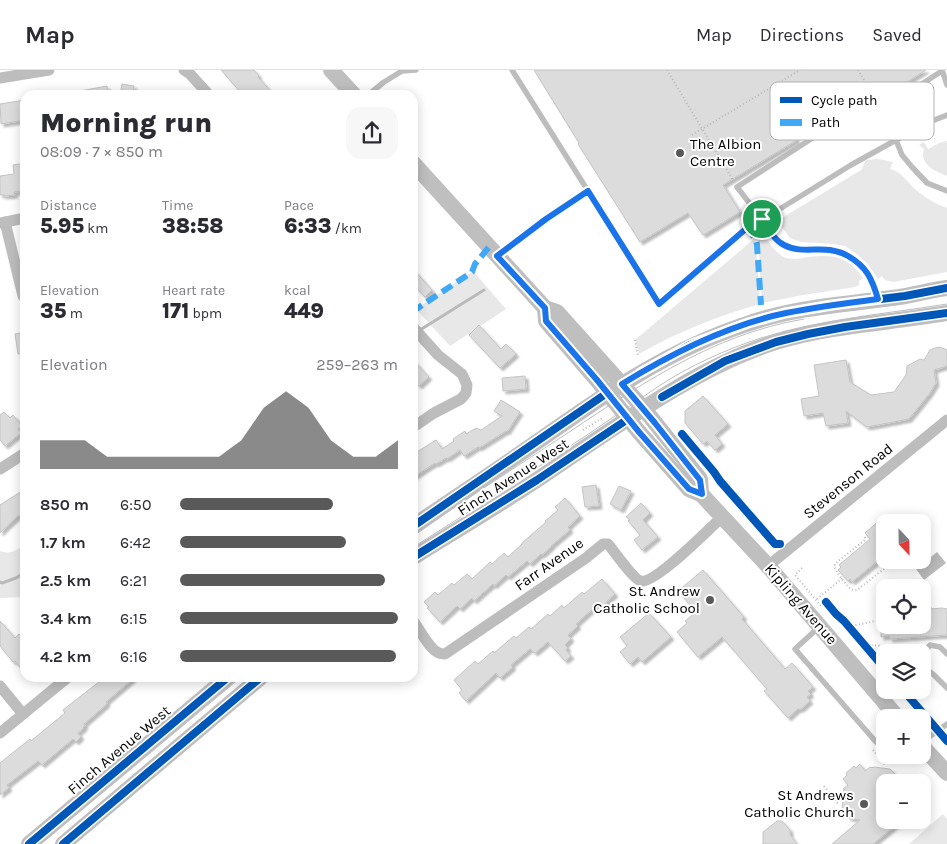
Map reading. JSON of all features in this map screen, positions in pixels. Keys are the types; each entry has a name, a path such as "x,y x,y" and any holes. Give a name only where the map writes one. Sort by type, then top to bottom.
{"main road":[{"path":"331,70 349,90"},
{"name":"Kipling Avenue","path":"418,169 545,308 557,312 614,389 628,419 689,489 702,494 723,516 890,709"},
{"name":"Finch Avenue West","path":"418,523 614,389 690,345 748,323 785,313 905,296 947,288"},
{"name":"Finch Avenue West","path":"418,554 628,419 725,361 776,342 808,334 947,313"},
{"name":"Kipling Avenue","path":"614,389 644,409 700,480 702,494"},
{"name":"Finch Avenue West","path":"29,844 222,682"},
{"path":"63,844 255,682"},
{"path":"931,756 947,773"}],"street":[{"path":"0,78 49,70"},
{"path":"184,70 204,90"},
{"path":"20,219 3,222 20,288"},
{"path":"418,333 438,356 462,374 467,385 466,393 461,399 418,424"},
{"name":"Stevenson Road","path":"768,566 947,420"},
{"path":"0,469 20,456"},
{"name":"Farr Avenue","path":"418,628 434,650 444,654 586,558 603,544 608,544 639,580 642,582 649,580 663,571 723,516"},
{"path":"0,732 61,682"},
{"path":"0,686 23,714"}],"lane":[{"path":"374,90 402,71 416,70"},
{"path":"512,70 659,304 748,227 896,140 902,155 922,178 927,183 947,191"},
{"path":"925,82 942,71 947,85"},
{"path":"934,120 947,116"},
{"path":"809,140 737,186 778,240 785,246 808,251 830,250 840,252 863,266 869,274 878,299"},
{"path":"497,256 546,219 588,191"},
{"path":"820,627 795,649 876,742"},
{"path":"931,645 940,646 947,654"},
{"path":"931,672 947,688"},
{"path":"931,736 947,724"}],"path":[{"path":"666,70 737,186"},
{"path":"858,70 865,82"},
{"path":"780,82 798,71"},
{"path":"692,135 770,88"},
{"path":"634,340 638,356"},
{"path":"583,430 602,418"},
{"path":"865,536 864,540 837,562 834,566 835,569 851,589 854,590 857,590 884,569"},
{"path":"802,568 795,575 821,606 829,603"},
{"path":"816,600 843,578"},
{"path":"844,621 856,634"},
{"path":"852,626 876,621"},
{"path":"865,643 878,644"},
{"path":"865,643 873,655"},
{"path":"871,746 886,766"},
{"path":"824,786 839,805"}],"shaded area":[{"path":"947,141 947,176 937,172 926,163 923,154 924,149 919,145 924,142 928,149"},
{"path":"878,159 893,162 890,169 901,174 915,189 926,197 947,208 947,272 893,282 885,280 882,276 878,279 867,263 845,246 801,242 790,238 778,222 861,170 866,160"},
{"path":"763,233 776,251 786,258 826,256 840,258 852,265 863,278 859,281 859,285 855,287 762,303 758,237"},
{"path":"754,239 760,304 698,325 639,354 635,340"},
{"path":"473,271 506,309 450,346 418,311 418,308"},
{"path":"20,547 20,597 0,598 0,551 10,552"},
{"path":"937,552 946,563 923,579 916,569 931,569 931,557"},
{"path":"943,814 947,819 947,844 909,844 926,829 931,829 931,825"}],"building":[{"path":"221,70 254,70 270,90 239,90"},
{"name":"The Albion Centre","path":"534,70 926,70 907,82 770,82 770,140 797,140 723,185 740,212 703,235 688,213 640,242"},
{"path":"122,84 134,86 134,90 121,90"},
{"path":"107,86 107,90 85,90"},
{"path":"20,101 20,121 1,124 0,104"},
{"path":"20,164 20,191 14,192 15,195 0,195 0,176 14,174 13,165"},
{"path":"418,275 432,290 425,297 418,289"},
{"path":"479,325 501,349 506,344 516,354 500,368 469,335"},
{"path":"20,333 20,353 18,354 15,334"},
{"path":"940,347 947,350 947,366 934,370 936,383 909,419 867,427 846,411 848,423 826,426 823,413 804,416 801,399 819,396 814,365 846,360 850,382 871,395 894,392 906,375 907,366 920,359 924,360 930,350"},
{"path":"418,365 429,377 418,385"},
{"path":"525,376 526,389 503,391 502,378"},
{"path":"703,396 728,424 715,435 722,444 715,450 707,441 703,444 685,423 685,411"},
{"path":"501,400 520,412 507,432 464,456 460,450 418,474 418,451 436,440 442,449 465,431 466,434 476,428 481,430 502,416 494,411"},
{"path":"4,412 10,418 13,415 20,424 18,429 20,434 5,446 0,440 0,415"},
{"path":"596,485 599,506 585,507 582,487"},
{"path":"619,486 631,491 621,510 610,504"},
{"path":"20,492 20,517 19,515 0,533 0,505"},
{"path":"565,498 580,516 568,527 570,530 542,555 530,564 527,561 508,577 506,575 474,601 472,598 460,609 457,606 440,622 427,608 429,607 424,602 435,592 438,595 452,583 454,585 467,574 472,579 490,562 492,564 504,553 508,557 558,510 555,507"},
{"path":"641,503 650,513 643,520 658,537 642,550 634,540 640,535 626,517"},
{"path":"876,523 876,562 852,582 850,579 848,581 838,570 841,567 839,565 870,539 865,533"},
{"path":"703,570 744,617 742,619 785,669 792,663 813,687 808,691 811,694 807,697 810,701 788,718 764,691 767,689 722,637 698,657 677,632 687,623 685,621 696,612 678,591"},
{"path":"602,579 615,594 601,608 598,604 576,624 578,626 568,635 571,639 565,645 568,648 566,650 571,656 565,661 548,642 535,653 530,649 511,665 513,667 500,678 496,673 466,701 459,693 462,690 454,680 475,661 478,664 514,636 516,638 529,627 531,629 562,605 564,608 582,592 584,594"},
{"path":"931,609 947,609 947,635 890,639 889,636 881,637 881,634 931,634"},
{"path":"649,613 671,637 642,662 638,657 630,664 620,652 627,646 620,637"},
{"path":"0,621 15,638 19,634 20,635 20,668 15,661 13,662 0,646"},
{"path":"99,682 129,682 84,724 84,728 78,733 81,737 76,742 73,739 42,765 38,761 7,785 9,788 0,795 0,763 65,713 63,710"},
{"name":"St Andrews Catholic Church","path":"860,764 865,771 870,767 874,767 890,769 895,774 876,774 876,829 891,829 873,844 832,844 860,820 849,818 842,809 843,791 845,790 843,789 848,785 843,779 847,775 846,773 854,766 856,768"},
{"path":"777,821 782,821 790,830 790,835 797,844 763,844 763,832"}],"waterway":[{"path":"418,331 484,290"},
{"path":"0,582 2,583 20,575"}],"tram line":[{"path":"418,544 659,386 735,347 784,331 807,326 947,304"},
{"path":"418,533 613,403 673,367 704,351 736,338 769,327 804,319"},
{"path":"41,844 235,682"}],"marked path":[{"path":"747,227 756,240 757,245 761,305"},
{"path":"418,308 472,272 475,264 489,247"}],"cycle path":[{"path":"640,373 690,345 748,323 785,313 905,296 947,288"},
{"path":"662,397 725,361 776,342 845,327 947,313"},
{"path":"418,523 607,393"},
{"path":"418,554 537,480 628,419"},
{"path":"682,434 775,544 780,544"},
{"path":"826,602 876,658"},
{"path":"29,844 222,682"},
{"path":"63,844 255,682"},
{"path":"911,699 947,741"}],"place":[{"name":"The Albion Centre","path":"680,153"},
{"name":"St. Andrew Catholic School","path":"710,600"},
{"name":"St Andrews Catholic Church","path":"864,804"}],"route":[{"path":"588,191 659,304 748,227 762,219 770,231 785,246 808,251 830,250 840,252 863,266 869,274 878,299 785,313 748,323 690,345 622,384 700,480 702,494 689,489 639,432 546,321 545,308 497,256 546,219 588,191"}]}
